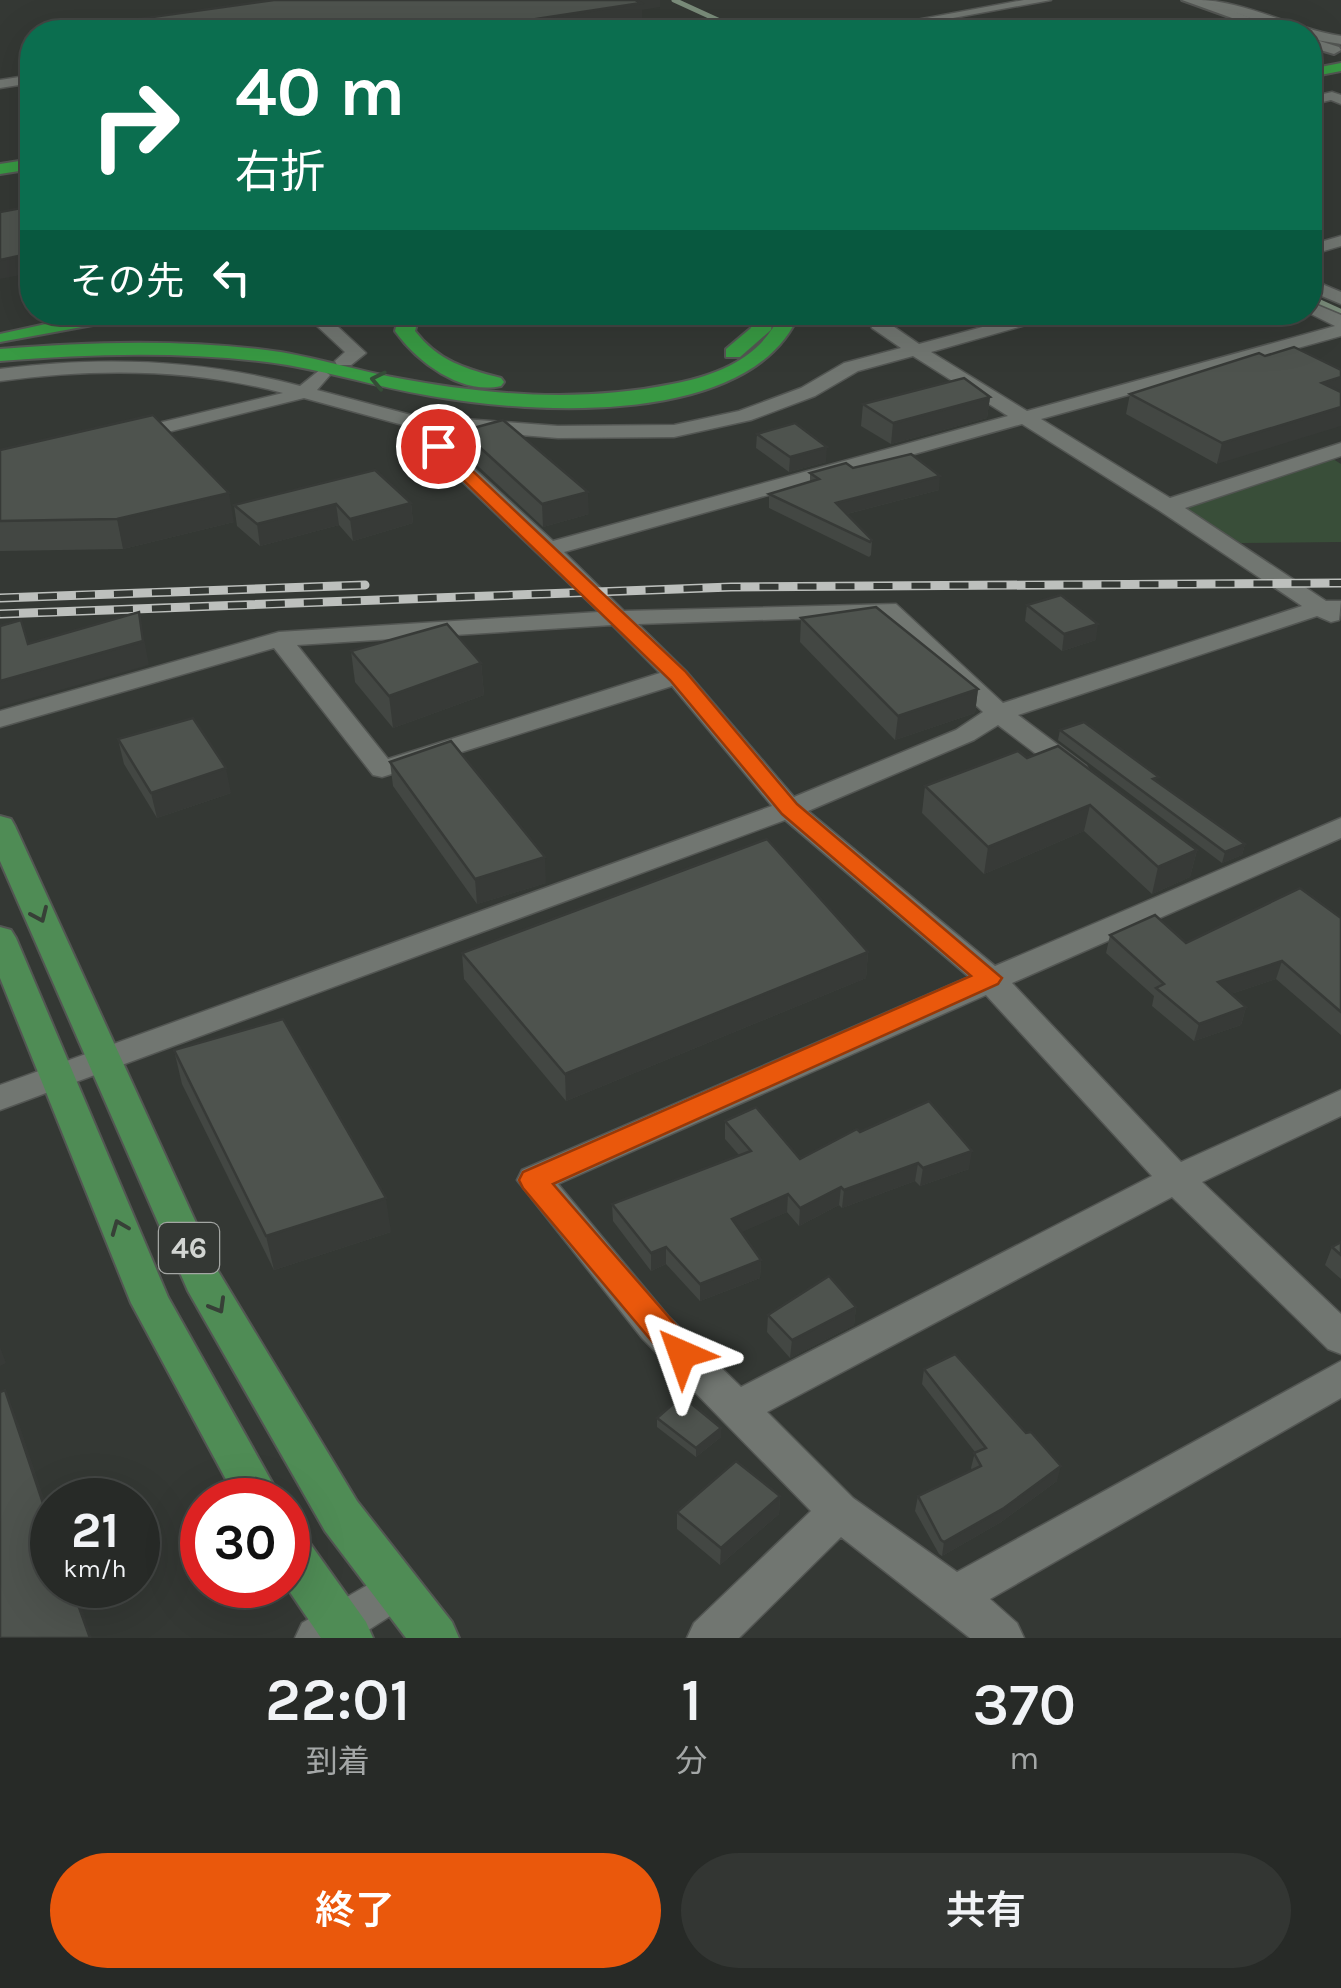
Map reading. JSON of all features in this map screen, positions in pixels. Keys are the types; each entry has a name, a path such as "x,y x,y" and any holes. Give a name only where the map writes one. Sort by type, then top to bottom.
{"highway":[{"path":"0,339 68,325"},
{"path":"407,325 405,331 420,353 454,373 511,387 558,392 634,385 718,362 761,330 761,325"},
{"path":"0,355 177,348 271,357 483,399 550,403 634,400 705,383 749,364 781,337 786,325"}],"main road":[{"name":"46","path":"0,826 202,1279 341,1516 435,1638"},
{"name":"46","path":"0,938 150,1303 248,1478"},
{"path":"310,1588 336,1633"}],"street":[{"path":"928,20 1046,0"},
{"path":"1178,0 1232,20"},
{"path":"1188,0 1247,20"},
{"path":"1202,0 1261,20"},
{"path":"325,325 357,354 344,361"},
{"path":"851,367 875,325"},
{"path":"887,325 914,349 1334,612"},
{"path":"0,375 60,367 147,366 242,376 410,421 558,432 674,430 744,416 808,392 851,367 1010,325"},
{"path":"546,550 1341,330"},
{"path":"111,440 278,402 304,391 321,375"},
{"path":"410,421 521,522 678,676 790,809 990,978 1176,1178 1341,1338"},
{"path":"1168,506 1338,452"},
{"path":"0,719 278,639 616,618 888,608 999,712 1093,784"},
{"path":"0,1098 790,809 965,735 999,712 1334,612"},
{"path":"278,639 382,769 678,676"},
{"path":"1002,1638 955,1596 840,1510 736,1409 655,1327 534,1180 990,978 1210,873 1341,827"},
{"path":"736,1409 1176,1178 1339,1106"},
{"path":"955,1596 1341,1378"},
{"path":"709,1638 840,1510"},
{"path":"336,1633 397,1588"}],"green space":[{"path":"1333,459 1341,464 1341,542 1241,543 1184,509"}],"building":[{"path":"274,0 641,3 530,20 131,20"},
{"path":"20,208 20,256 0,260 0,212"},
{"path":"1294,347 1341,370 1341,377 1322,383 1341,392 1341,407 1222,443 1130,394 1259,353 1265,356"},
{"path":"964,378 990,397 893,423 863,404"},
{"path":"153,415 229,493 117,519 0,521 0,450"},
{"path":"503,420 588,492 542,504 462,431"},
{"path":"795,423 827,447 790,457 757,434"},
{"path":"911,454 940,476 836,503 870,542 769,494 819,479 810,473 846,463 853,468"},
{"path":"375,470 411,503 350,519 336,504 257,524 234,505"},
{"path":"1061,595 1098,624 1064,634 1027,605"},
{"path":"876,607 978,689 898,716 801,618"},
{"path":"139,612 143,641 0,681 0,626 21,620 28,644"},
{"path":"447,624 481,663 389,696 351,651"},
{"path":"193,718 226,768 151,793 118,739"},
{"path":"1084,722 1159,777 1153,779 1245,844 1225,852 1060,730"},
{"path":"451,741 545,857 475,879 390,762"},
{"path":"1058,746 1197,850 1158,867 1090,805 988,847 925,786 1018,751 1027,758"},
{"path":"767,839 868,952 565,1074 462,953"},
{"path":"1300,888 1341,918 1341,1012 1282,961 1218,982 1246,1007 1199,1024 1156,988 1164,984 1110,935 1155,915 1186,943"},
{"path":"283,1019 386,1198 266,1236 174,1050"},
{"path":"929,1101 972,1151 923,1168 918,1163 844,1190 841,1187 800,1208 788,1194 732,1219 761,1260 700,1284 666,1247 651,1253 612,1204 751,1151 725,1121 756,1107 800,1159 857,1129 860,1132"},
{"path":"829,1276 856,1307 792,1340 768,1315"},
{"path":"955,1354 1061,1466 1004,1508 944,1542 918,1496 981,1466 974,1453 986,1448 924,1369"},
{"path":"5,1390 35,1478 30,1478 30,1608 79,1608 90,1638 0,1638 0,1392"},
{"path":"682,1396 721,1428 696,1448 657,1418"},
{"path":"736,1461 780,1496 721,1548 677,1512"}],"waterway":[{"path":"674,0 718,20"},
{"path":"1322,303 1341,312"}],"railway":[{"path":"0,614 731,587 1341,583"},
{"path":"0,598 365,585"}],"route":[{"path":"438,446 678,676 790,809 990,978 534,1180 655,1327 682,1354"}]}
